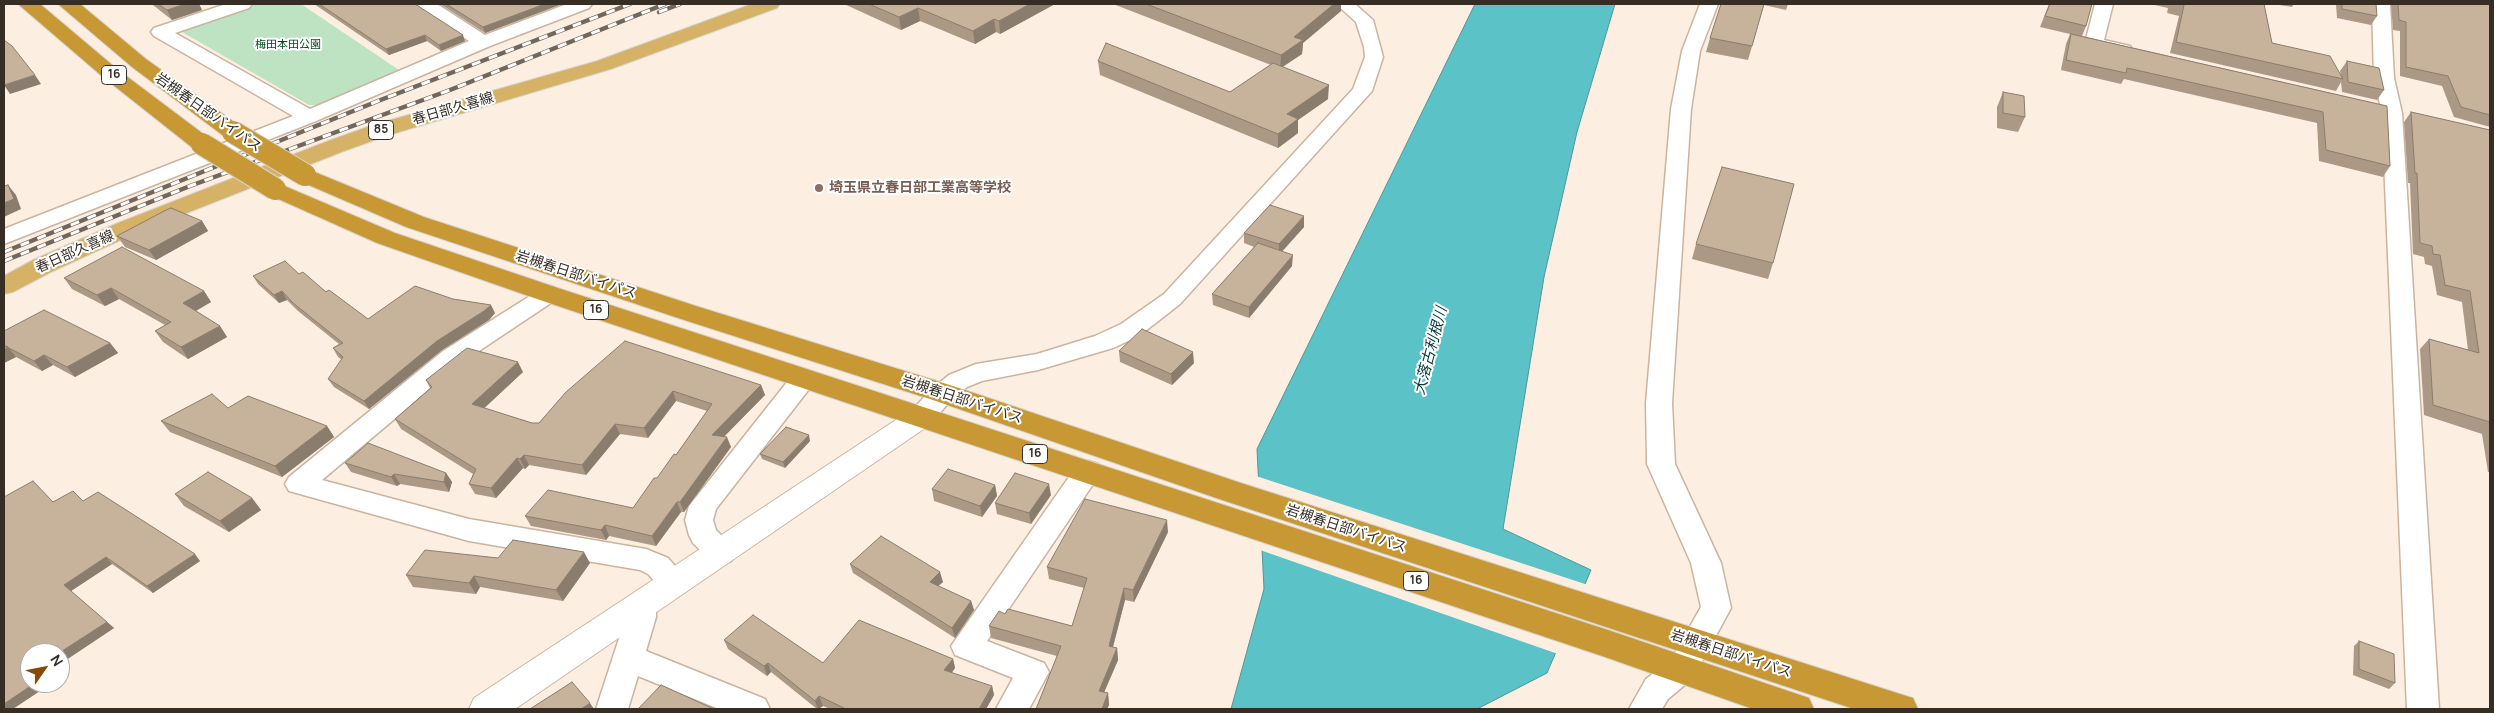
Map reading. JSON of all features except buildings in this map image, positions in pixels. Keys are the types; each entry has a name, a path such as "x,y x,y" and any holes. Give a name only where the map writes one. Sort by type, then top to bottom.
{"highway":[{"name":"岩槻春日部バイパス","path":"28,4 110,73 202,144 275,189 386,238 922,418 1088,471 1226,504"},
{"name":"岩槻春日部バイパス","path":"68,4 139,63 232,132 305,175 415,222 943,394 1226,504 1610,630 1690,656 1900,709"},
{"name":"岩槻春日部バイパス","path":"1690,656 1796,709"}],"main road":[{"name":"春日部久喜線","path":"4,286 42,266 127,228 336,146 381,130 595,68 770,4"}],"street":[{"path":"243,4 160,32 309,117"},
{"path":"425,4 483,42"},
{"path":"4,237 309,117 483,42 583,4"},
{"path":"487,709 922,418 943,394 958,381 976,373 1038,362 1104,342 1130,330 1172,299 1362,91 1374,57 1374,46 1364,20 1345,4"},
{"path":"1645,709 1657,688 1690,656 1716,608 1706,563 1661,464 1659,402 1681,109 1691,51 1709,4"},
{"path":"2104,4 2094,43 2142,54"},
{"path":"2381,4 2384,78 2392,113 2423,709"},
{"path":"549,294 452,358 299,484 469,530 646,560 658,566 674,584"},
{"path":"721,553 703,535 699,520 703,506 804,378"},
{"path":"1012,709 1033,672 966,646 1088,471"},
{"path":"612,709 642,617 641,606"},
{"path":"629,658 754,709"}],"green space":[{"name":"梅田本田公園","path":"257,4 301,4 399,70 321,105 309,105 182,32 187,27"}],"water":[{"name":"大落古利根川","path":"1475,4 1615,4 1577,132 1544,277 1503,529 1591,570 1547,673 1477,709 1231,709 1264,589 1257,449"}],"pier":[{"path":"1256,476 1588,585 1558,654 1260,550"}],"railway":[{"path":"4,252 378,101 630,4"},
{"path":"4,261 190,186 450,90 665,4"},
{"path":"659,12 680,4"}],"place":[{"name":"埼玉県立春日部工業高等学校","path":"819,188"}]}
